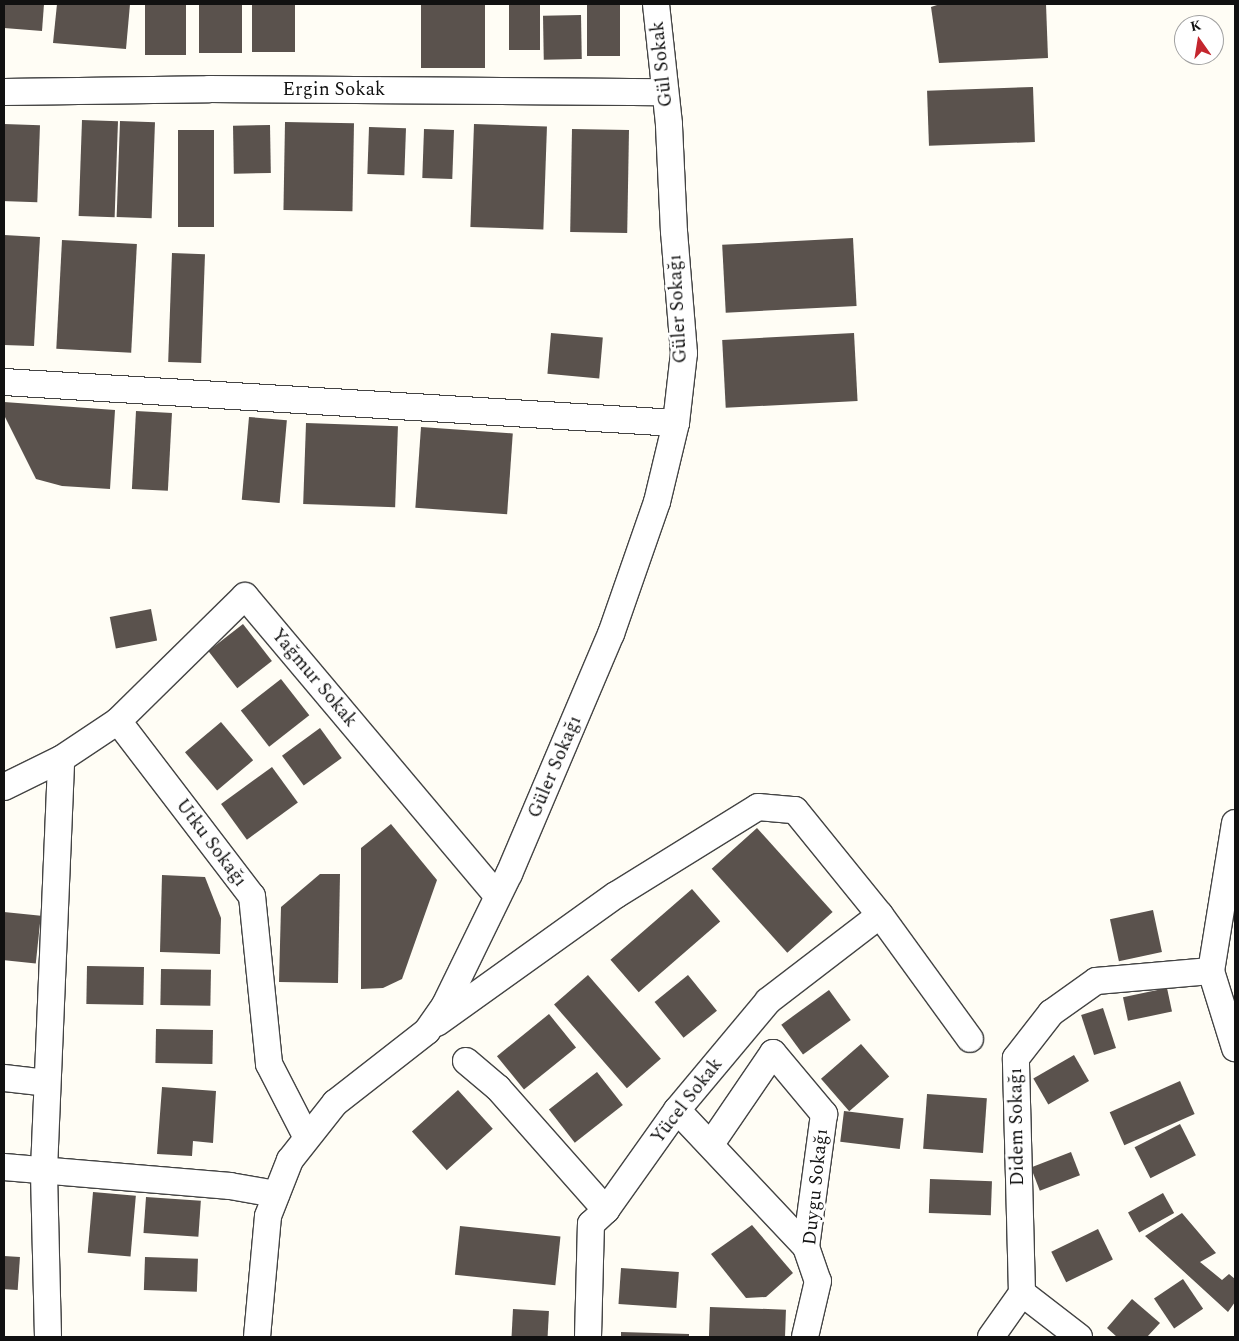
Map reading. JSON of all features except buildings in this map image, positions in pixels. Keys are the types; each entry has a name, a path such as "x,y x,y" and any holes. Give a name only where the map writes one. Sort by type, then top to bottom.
{"street":[{"name":"Gül Sokak","path":"656,4 664,92 669,124"},
{"name":"Ergin Sokak","path":"4,92 219,90 664,92"},
{"name":"Güler Sokağı","path":"257,1337 268,1216 290,1160 306,1136 335,1103 426,1031 445,1005 497,896 510,874 612,634 658,502 676,423 684,353 674,232 669,124"},
{"path":"4,382 676,423"},
{"name":"Yağmur Sokak","path":"118,721 245,596 497,896"},
{"path":"4,787 61,759 118,721"},
{"name":"Utku Sokağı","path":"118,721 252,896 269,1064 306,1136"},
{"path":"48,1337 44,1170 61,759"},
{"path":"426,1031 616,895 758,807 795,810 880,915 970,1039"},
{"path":"1235,823 1211,971 1235,1048"},
{"name":"Yücel Sokak","path":"588,1337 591,1224 606,1210 677,1110 768,1001 880,915"},
{"name":"Didem Sokağı","path":"1022,1293 1016,1058 1051,1013 1096,981 1211,971"},
{"name":"Duygu Sokağı","path":"711,1144 773,1053 824,1114 806,1247 818,1281 805,1337"},
{"path":"466,1061 498,1088 606,1210"},
{"path":"4,1078 47,1083"},
{"path":"677,1110 806,1247"},
{"path":"4,1167 230,1186 276,1194"},
{"path":"991,1337 1022,1293 1079,1337"}]}
